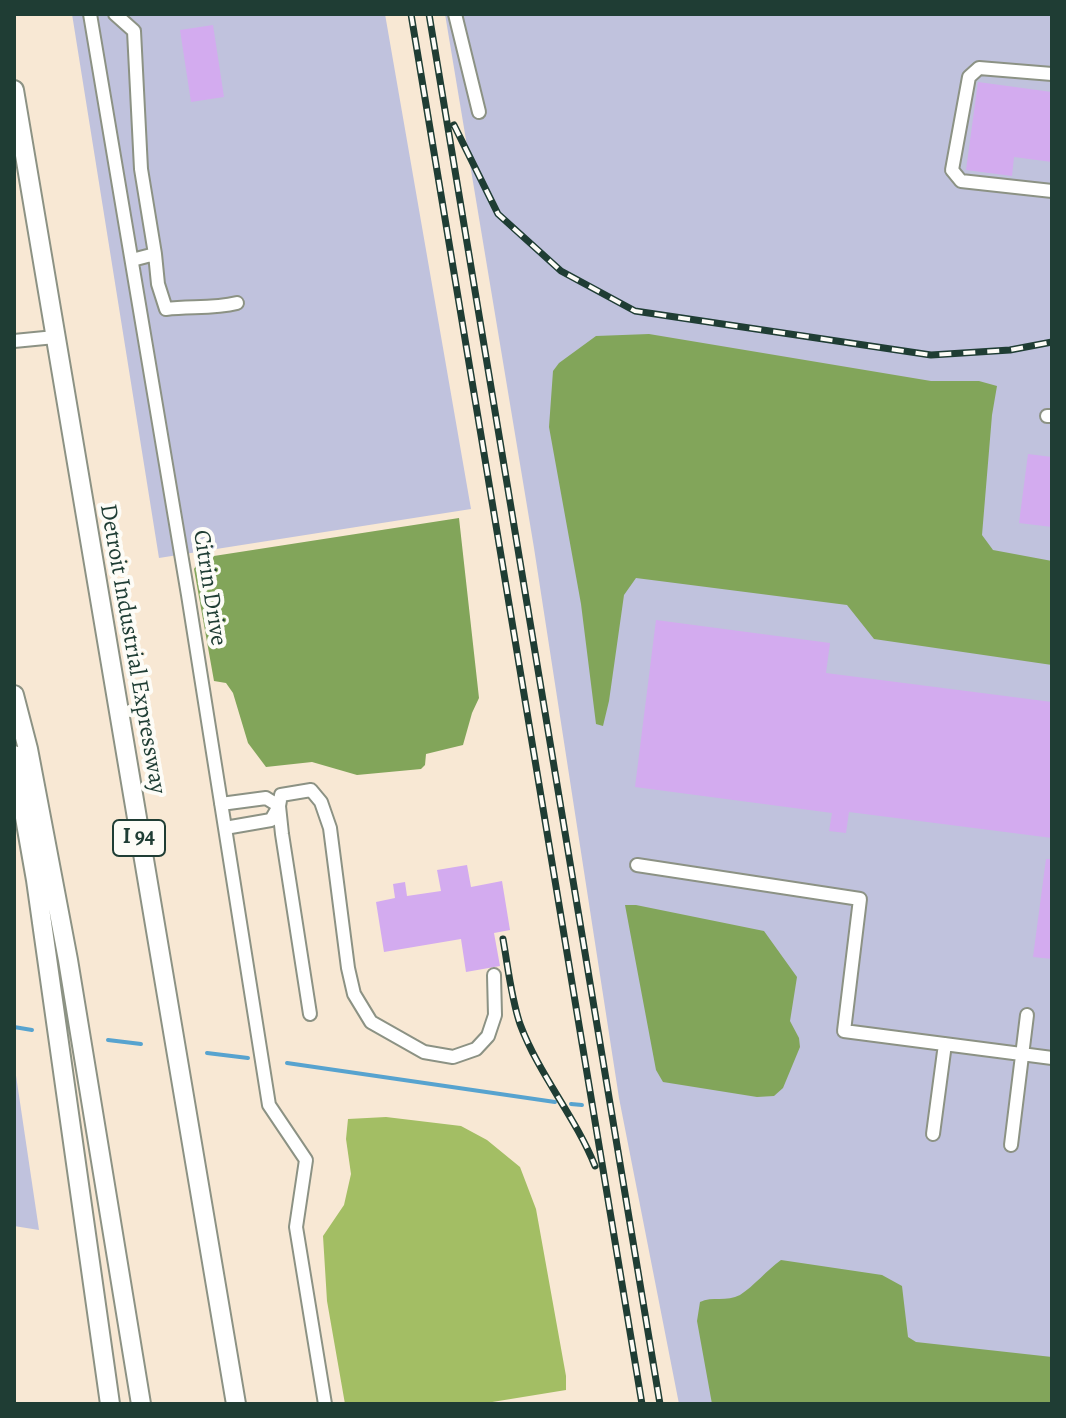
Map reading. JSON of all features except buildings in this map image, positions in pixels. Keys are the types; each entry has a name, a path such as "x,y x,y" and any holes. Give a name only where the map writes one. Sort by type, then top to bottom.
{"highway":[{"name":"Detroit Industrial Expressway","path":"14,90 236,1404"},
{"path":"14,695 28,749 68,960 141,1404"},
{"path":"14,755 36,880 110,1404"}],"street":[{"name":"Citrin Drive","path":"90,14 269,1105 306,1160 296,1227 325,1404"},
{"path":"115,14 134,31 141,169 158,284 166,309 201,305 216,308 237,303"},
{"path":"455,14 479,112"},
{"path":"1052,74 979,68 969,77 952,170 961,181 1052,191"},
{"path":"132,260 155,254"},
{"path":"14,341 55,337"},
{"path":"310,1014 279,806 281,795 311,790 321,802 330,828 348,968 354,994 371,1022 424,1052 453,1057 476,1049 488,1036 495,1015 494,975"},
{"path":"221,804 266,798 279,806"},
{"path":"225,828 271,820 279,806"},
{"path":"637,865 860,899 844,1031 1052,1058"},
{"path":"1011,1145 1027,1015"},
{"path":"933,1134 945,1044"}],"shaded area":[{"path":"72,14 385,14 471,509 159,558"},
{"path":"445,14 1052,14 1052,1404 679,1404 619,1098 534,548"},
{"path":"14,1062 39,1230 14,1226"}],"green space":[{"path":"649,334 931,381 979,381 997,386 982,535 993,550 1052,561 1052,665 874,639 847,605 636,578 624,595 603,726 596,724 581,604 549,427 553,371 559,363 596,336"},
{"path":"459,518 479,698 463,745 426,754 425,765 421,769 357,775 312,762 266,767 248,743 233,693 226,683 214,681 194,569 201,558"},
{"path":"625,905 764,931 797,977 790,1021 800,1047 783,1088 774,1096 757,1097 663,1082 656,1070"},
{"path":"386,1117 461,1126 487,1140 520,1167 536,1209 566,1390 480,1404 345,1404 327,1301 323,1236 344,1205 351,1174 346,1139 348,1119"},
{"path":"781,1260 882,1275 902,1286 908,1337 916,1342 1052,1357 1052,1404 712,1404 697,1321 700,1302 740,1295"}],"waterway":[{"path":"14,1027 32,1030"},
{"path":"108,1040 141,1044"},
{"path":"207,1053 248,1058"},
{"path":"287,1063 555,1102"},
{"path":"571,1104 582,1105"}],"railway":[{"path":"411,14 642,1404"},
{"path":"429,14 660,1404"},
{"path":"454,125 498,214 561,271 635,311 931,355 1010,350 1052,342"},
{"path":"503,939 520,1024 595,1166"}]}
